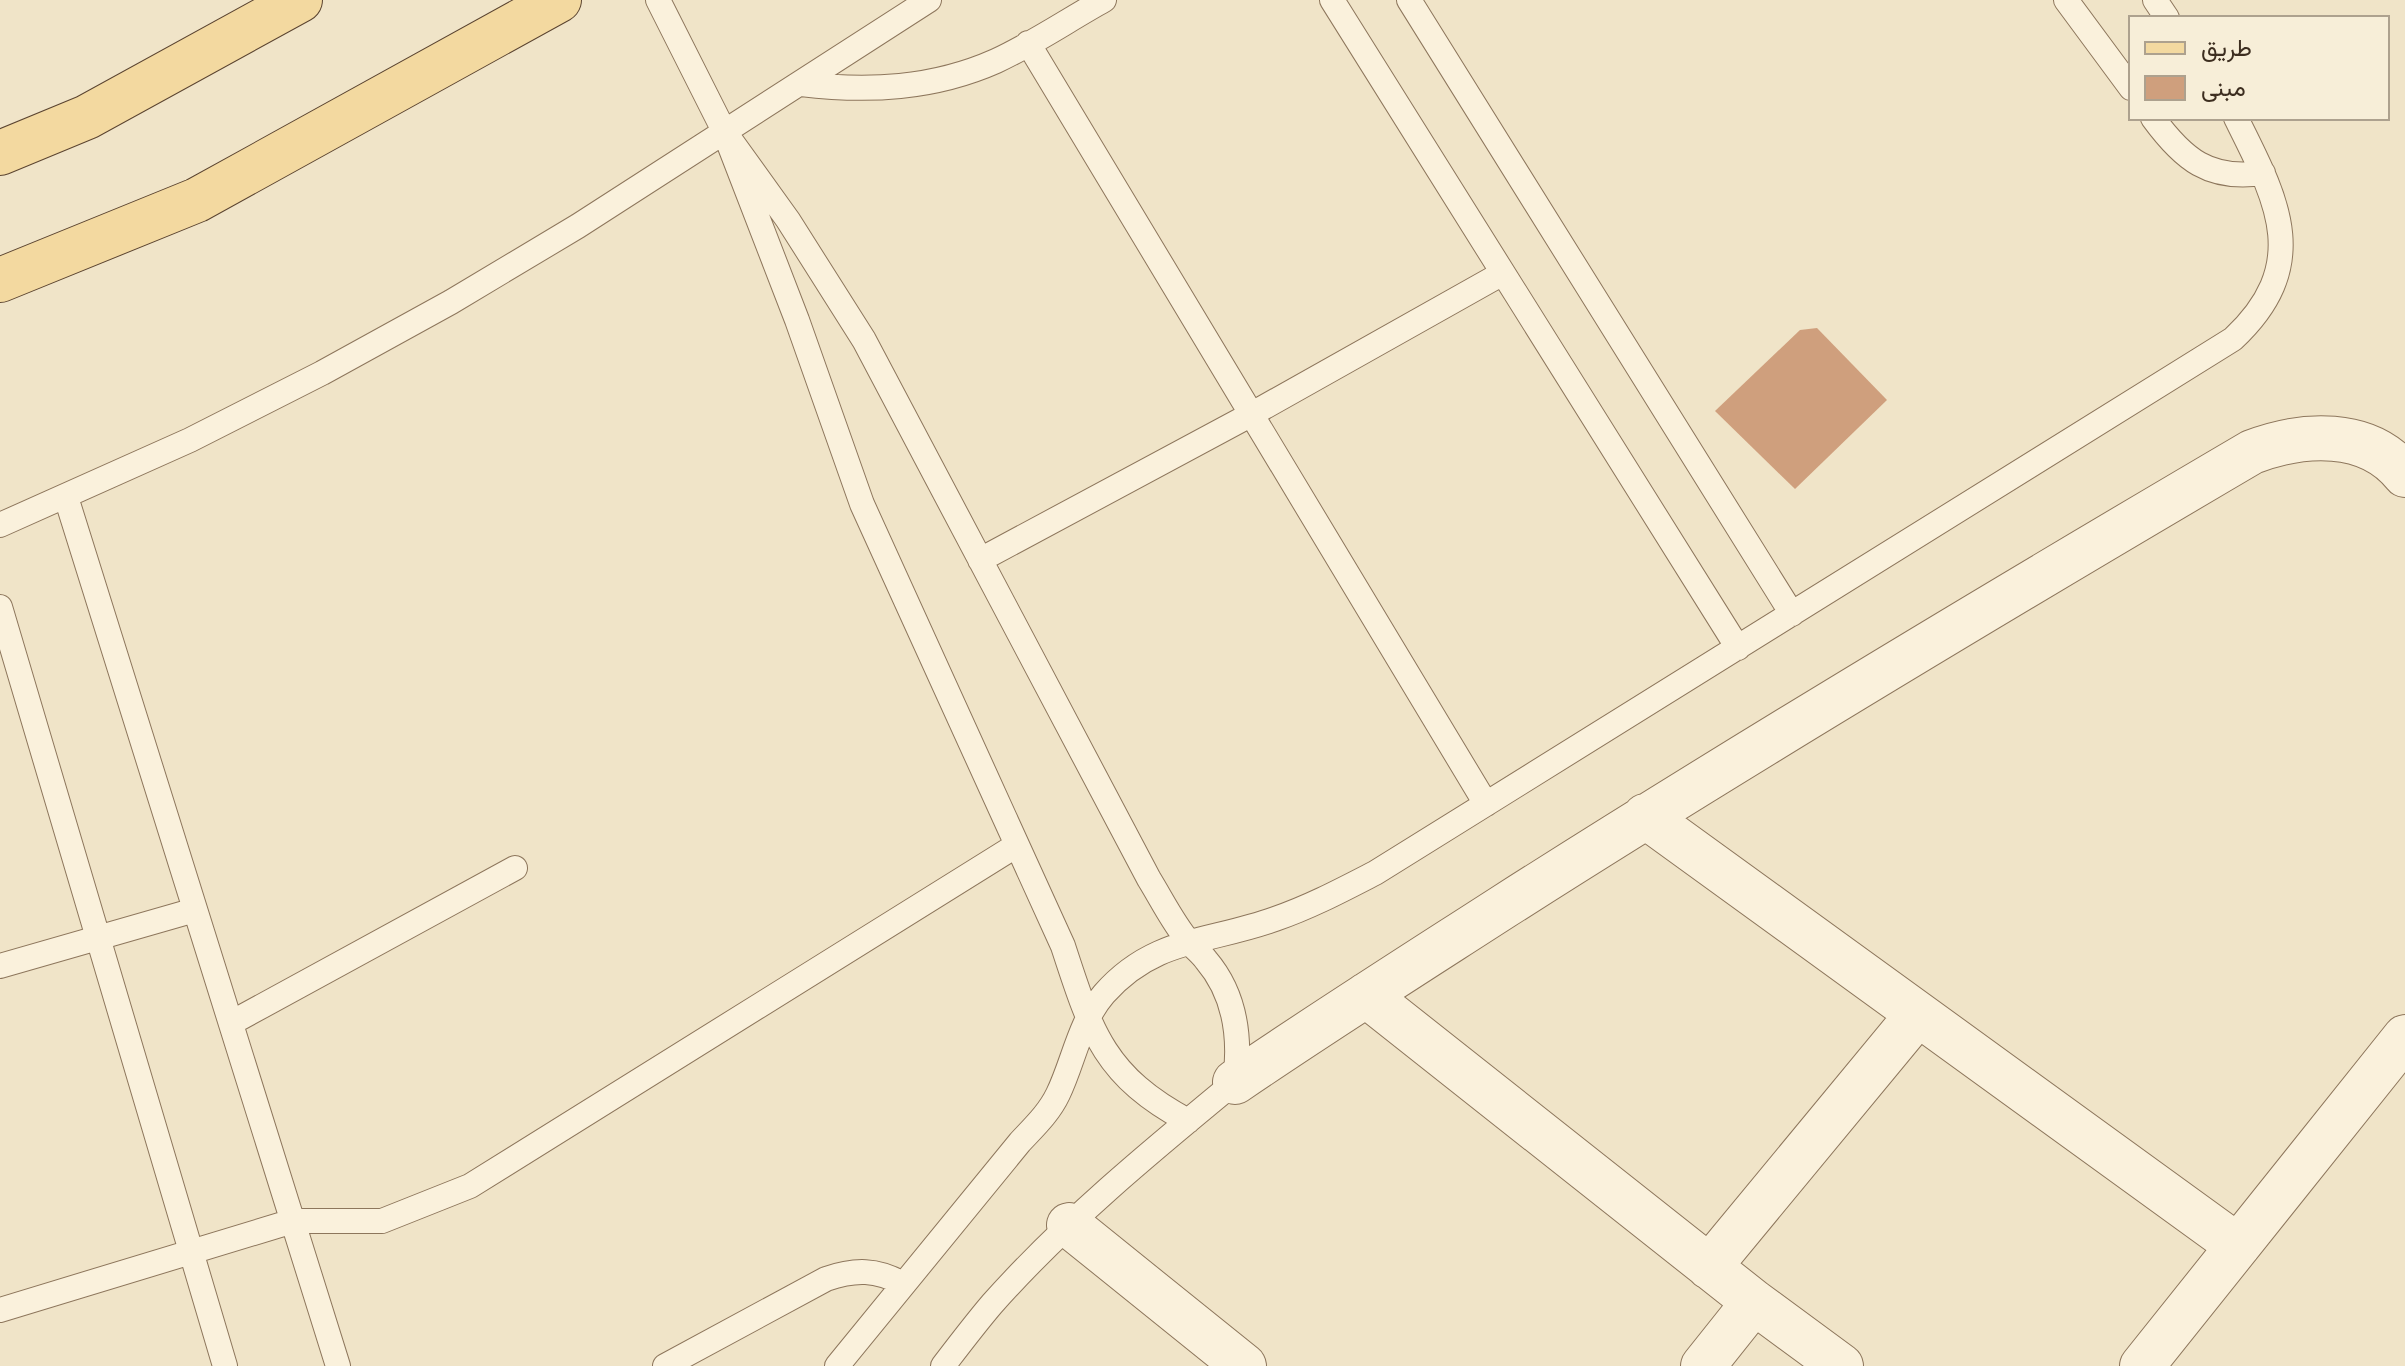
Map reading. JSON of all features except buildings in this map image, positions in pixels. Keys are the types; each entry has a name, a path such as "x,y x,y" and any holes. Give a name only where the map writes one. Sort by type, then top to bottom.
{"main road":[{"path":"0,153 87,117 300,0"},
{"path":"0,280 197,200 559,0"}],"street":[{"path":"1235,1082 1645,816 1876,674 2252,452 2275,443 2325,437 2350,441 2373,450 2395,462 2405,475"},
{"path":"1645,816 2238,1246"},
{"path":"1366,995 1709,1267 1841,1366"},
{"path":"1709,1267 1918,1014"},
{"path":"2142,1366 2405,1037"},
{"path":"1069,1225 1244,1366"},
{"path":"1703,1366 1754,1302"}],"lane":[{"path":"658,0 724,131 797,320 862,504 1063,946 1087,1019 1100,1046 1138,1090 1188,1121"},
{"path":"0,525 190,440 322,373 438,309 578,226 929,0"},
{"path":"801,84 843,89 886,89 928,83 997,61 1104,0"},
{"path":"1332,0 1738,648"},
{"path":"1409,0 1792,614"},
{"path":"2066,0 2129,85"},
{"path":"1028,43 1486,804"},
{"path":"2155,120 2180,152 2208,169 2235,175 2263,173"},
{"path":"837,1366 1056,1098 1087,1019 1102,996 1145,959 1164,949 1273,920 1325,899 1375,873 2233,339 2263,305 2279,262 2279,216 2263,173 2237,120"},
{"path":"724,131 788,220 864,340 1149,879 1189,943 1207,961 1221,982 1232,1006 1237,1031 1235,1082 1150,1151 1069,1225 992,1304 943,1366"},
{"path":"980,560 1252,414 1503,273"},
{"path":"66,497 338,1366"},
{"path":"0,607 225,1366"},
{"path":"0,1310 293,1221 382,1221 470,1186 1017,845"},
{"path":"231,1023 515,868"},
{"path":"0,966 195,910"},
{"path":"665,1366 826,1279 845,1273 878,1273 903,1284"}]}
